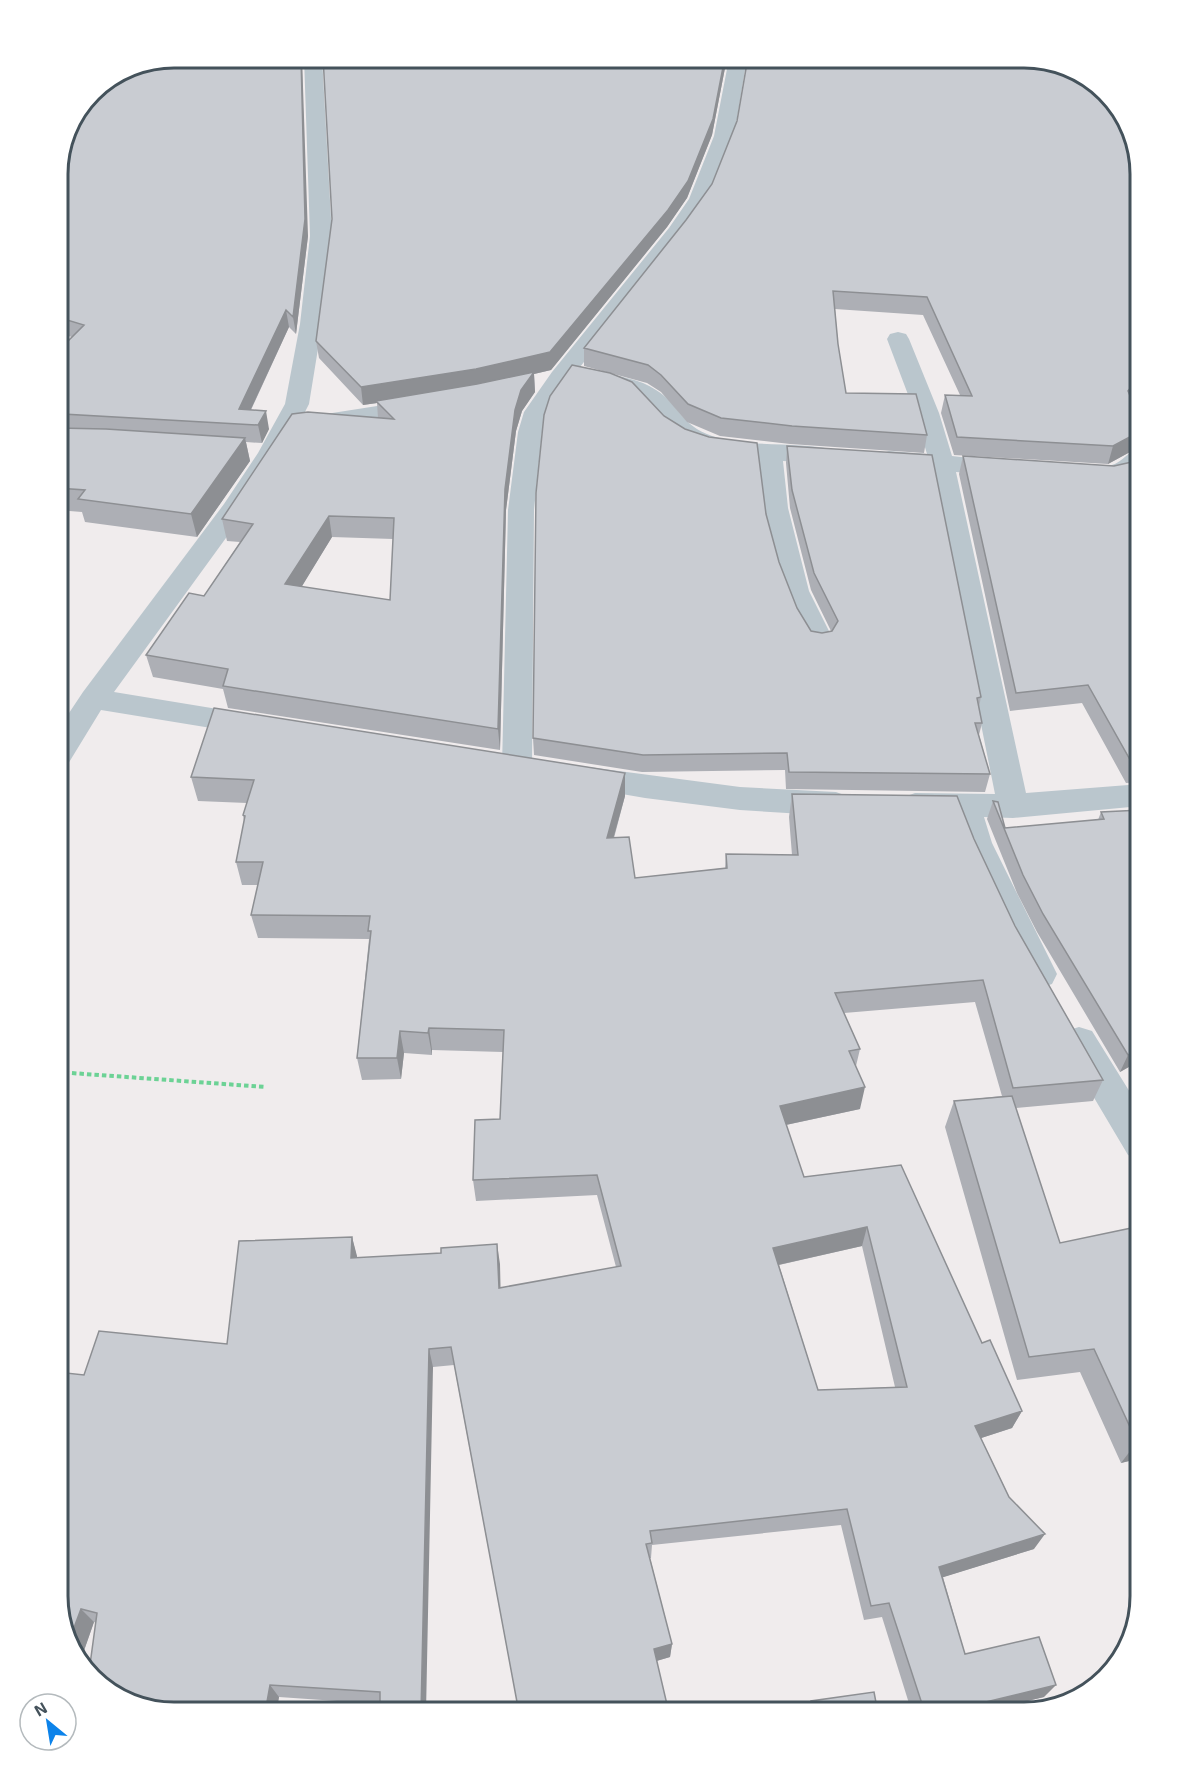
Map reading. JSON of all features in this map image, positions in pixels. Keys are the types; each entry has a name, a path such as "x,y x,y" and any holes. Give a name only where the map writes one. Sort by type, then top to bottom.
{"street":[{"path":"68,732 76,715 234,509 259,452 285,427 297,404 311,324 321,236 313,68"},
{"path":"737,68 724,136 699,199 676,232 563,373 536,412 527,455 521,510 526,768 713,797 780,803 1013,806 1130,796"},
{"path":"898,339 934,431 942,463 1013,806"},
{"path":"527,386 563,373 629,387 649,395 675,427 690,437 715,444 769,452 1023,469"},
{"path":"285,427 445,402"},
{"path":"769,452 775,508 795,591 819,639"},
{"path":"1066,472 1108,474 1120,472 1130,464"},
{"path":"76,715 282,729"},
{"path":"964,805 976,843 1033,962 1130,1125"}],"path":[{"path":"68,1073 266,1087"}],"building":[{"path":"160,68 301,68 305,219 293,317 286,310 239,409 266,411 258,425 68,414 68,341 84,325 68,320 68,167 71,146 89,109 109,89 127,78"},
{"path":"324,68 723,68 713,119 688,181 668,210 550,352 476,369 361,387 316,341 332,219"},
{"path":"746,68 1038,68 1065,76 1089,89 1109,109 1116,121 1127,146 1130,160 1130,389 1128,391 1130,437 1113,446 957,437 945,395 972,396 927,297 833,291 846,393 916,394 927,435 792,426 721,418 688,404 661,375 648,365 584,348 712,184 737,121"},
{"path":"572,365 610,373 632,382 664,416 685,429 709,437 757,443 766,514 779,562 797,608 811,631 822,633 832,631 838,621 814,573 792,490 787,446 932,455 981,697 977,698 982,723 975,723 990,774 789,772 787,753 643,755 533,738 536,493 544,415 550,396"},
{"path":"534,372 521,390 515,410 505,489 498,729 223,686 228,669 146,655 189,593 204,596 253,524 222,519 292,414 308,412 394,419 376,401","holes":["329,516 394,518 390,600 285,584"]},
{"path":"68,428 245,438 191,514 78,499 85,490 68,489"},
{"path":"963,456 1114,466 1130,462 1130,760 1088,685 1016,693"},
{"path":"214,708 625,773 607,838 629,837 635,878 727,868 726,854 798,855 792,794 957,796 974,839 1015,926 1103,1080 1013,1088 983,980 835,993 860,1049 849,1051 865,1087 780,1106 804,1177 901,1165 982,1343 990,1340 1022,1411 975,1426 1009,1497 1045,1534 939,1567 965,1654 1039,1637 1056,1685 986,1702 921,1702 889,1603 871,1606 847,1509 650,1531 652,1543 646,1544 672,1644 654,1649 666,1702 517,1702 451,1347 429,1349 421,1702 380,1702 380,1692 270,1685 267,1702 167,1702 127,1692 115,1685 90,1662 97,1613 81,1609 73,1630 68,1610 68,1373 84,1375 99,1331 227,1344 239,1241 352,1237 351,1258 441,1253 441,1248 497,1244 499,1288 621,1266 597,1175 473,1180 475,1120 500,1119 504,1030 429,1028 428,1033 400,1031 397,1058 357,1058 371,931 368,931 370,916 251,915 263,862 236,862 245,816 243,815 254,780 191,777","holes":["867,1227 907,1387 818,1390 773,1248"]},
{"path":"993,801 998,802 1005,828 1104,819 1101,812 1130,811 1130,1054 1128,1055 1043,914 1023,875"},
{"path":"1012,1096 1060,1243 1130,1228 1130,1427 1094,1349 1029,1357 954,1101"},
{"path":"874,1692 876,1702 811,1702"}]}
